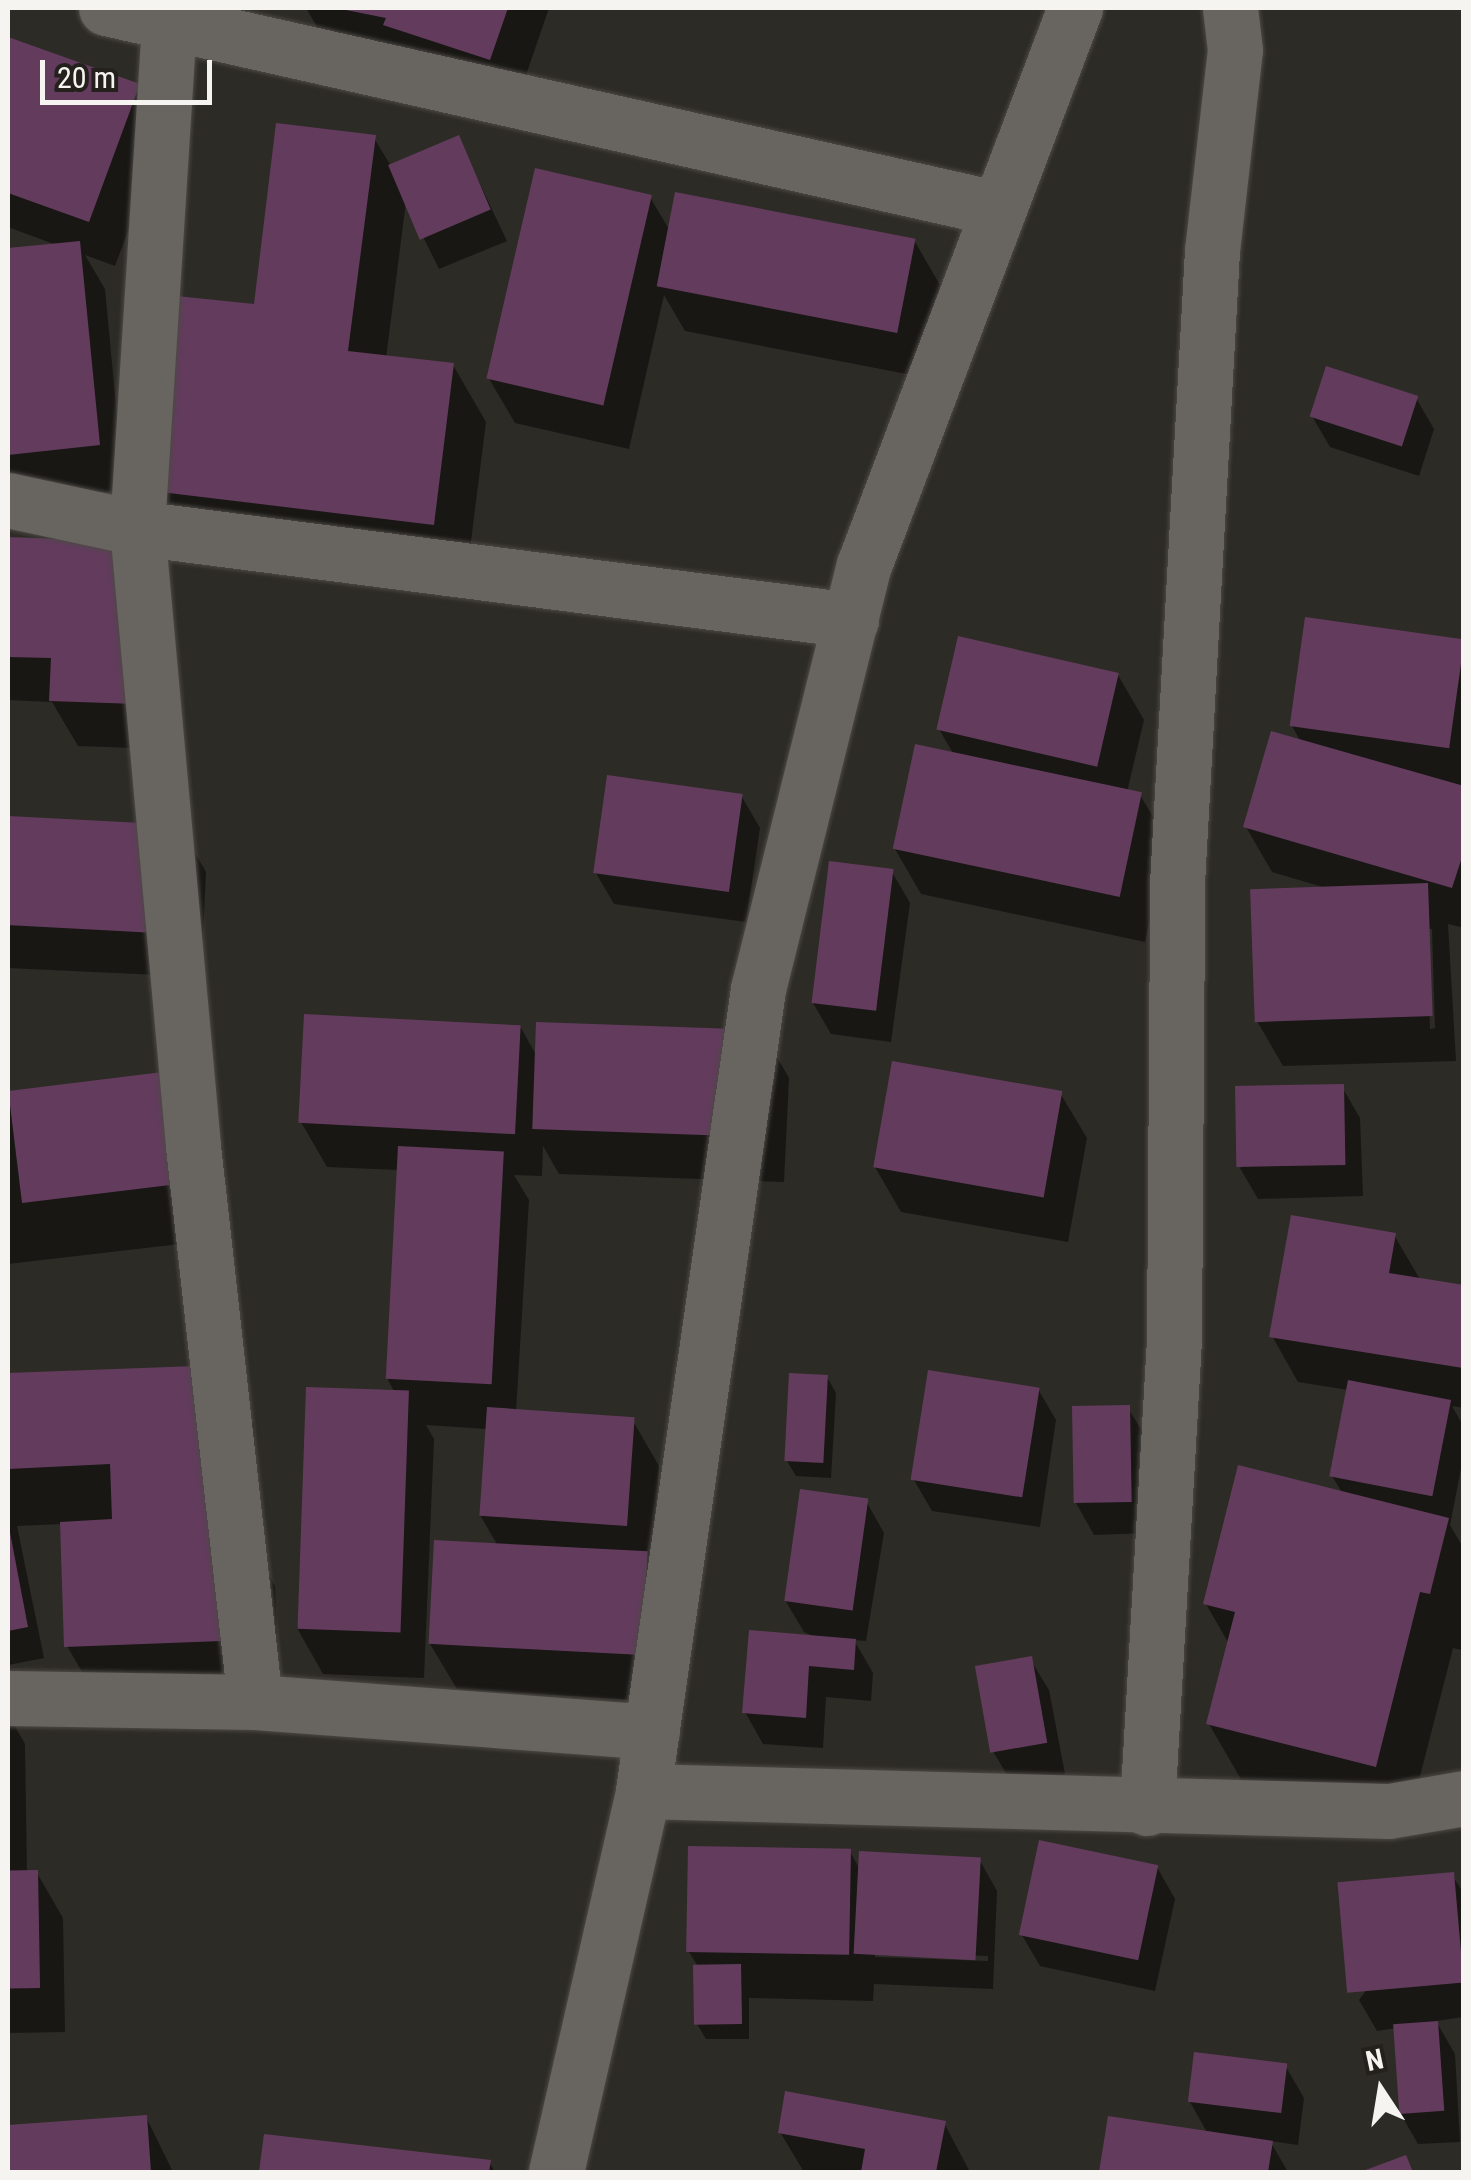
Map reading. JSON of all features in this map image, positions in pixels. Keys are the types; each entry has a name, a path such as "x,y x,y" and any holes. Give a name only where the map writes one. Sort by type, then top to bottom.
{"street":[{"path":"106,8 169,16 998,210"},
{"path":"556,2172 643,1792 758,989 864,565 1075,8"},
{"path":"1147,1808 1174,1342 1177,883 1211,270 1235,50 1230,8"},
{"path":"169,16 137,528 193,1146 254,1702"},
{"path":"8,500 137,528 850,620"},
{"path":"8,1698 254,1702 652,1732"},
{"path":"643,1792 1147,1808 1389,1811 1464,1798"}],"building":[{"path":"336,8 508,8 490,60 383,25 386,18"},
{"path":"8,37 140,84 89,222 8,193"},
{"path":"276,123 376,135 348,351 454,363 434,525 144,490 167,295 254,304"},
{"path":"459,135 491,210 420,240 388,165"},
{"path":"535,168 652,195 603,405 486,378"},
{"path":"675,192 915,239 897,333 657,286"},
{"path":"80,241 100,445 8,455 8,248"},
{"path":"1326,366 1418,396 1402,446 1310,416"},
{"path":"8,537 144,542 137,704 49,701 51,658 8,657"},
{"path":"1305,617 1464,639 1449,748 1290,726"},
{"path":"958,636 1119,673 1097,767 936,730"},
{"path":"1271,731 1464,786 1464,851 1452,888 1243,827"},
{"path":"915,744 1142,792 1120,897 893,849"},
{"path":"607,775 743,794 729,892 593,873"},
{"path":"8,816 181,825 175,934 8,925"},
{"path":"829,861 894,869 876,1011 812,1003"},
{"path":"1428,883 1433,1016 1255,1022 1250,889"},
{"path":"304,1014 521,1025 515,1134 298,1123"},
{"path":"536,1022 764,1030 760,1137 532,1129"},
{"path":"892,1061 1062,1091 1044,1197 873,1167"},
{"path":"179,1070 193,1182 22,1203 8,1091"},
{"path":"1344,1084 1345,1165 1236,1167 1235,1086"},
{"path":"398,1146 504,1152 492,1384 386,1379"},
{"path":"1291,1215 1396,1233 1389,1273 1464,1285 1463,1368 1269,1337"},
{"path":"223,1365 248,1640 64,1647 60,1522 112,1519 110,1464 8,1469 8,1373"},
{"path":"928,1370 1040,1388 1022,1497 911,1480"},
{"path":"789,1373 828,1375 823,1463 784,1461"},
{"path":"1348,1380 1451,1400 1432,1496 1329,1476"},
{"path":"306,1387 409,1391 400,1632 298,1629"},
{"path":"1130,1405 1132,1502 1074,1503 1072,1406"},
{"path":"487,1407 635,1417 627,1526 479,1516"},
{"path":"1238,1465 1449,1518 1430,1594 1420,1592 1376,1767 1206,1724 1235,1612 1203,1604"},
{"path":"800,1489 868,1499 853,1611 784,1601"},
{"path":"8,1522 28,1627 8,1631"},
{"path":"434,1540 648,1551 642,1655 429,1644"},
{"path":"749,1630 856,1639 854,1670 809,1666 806,1718 742,1713"},
{"path":"1032,1656 1047,1743 990,1753 975,1666"},
{"path":"1039,1840 1158,1865 1138,1960 1019,1935"},
{"path":"688,1846 851,1849 849,1955 686,1952"},
{"path":"859,1851 981,1857 975,1960 854,1954"},
{"path":"38,1870 40,1988 10,1989 8,1871"},
{"path":"1454,1872 1464,1983 1347,1993 1337,1882"},
{"path":"741,1964 742,2024 694,2025 693,1965"},
{"path":"1438,2021 1444,2111 1399,2114 1393,2024"},
{"path":"1194,2052 1287,2063 1281,2113 1188,2102"},
{"path":"785,2091 946,2121 936,2172 861,2172 865,2149 778,2133"},
{"path":"147,2115 151,2172 8,2172 8,2125"},
{"path":"1108,2116 1273,2141 1268,2172 1099,2172"},
{"path":"264,2134 491,2160 489,2172 259,2172"},
{"path":"1406,2155 1413,2172 1360,2172"}]}
